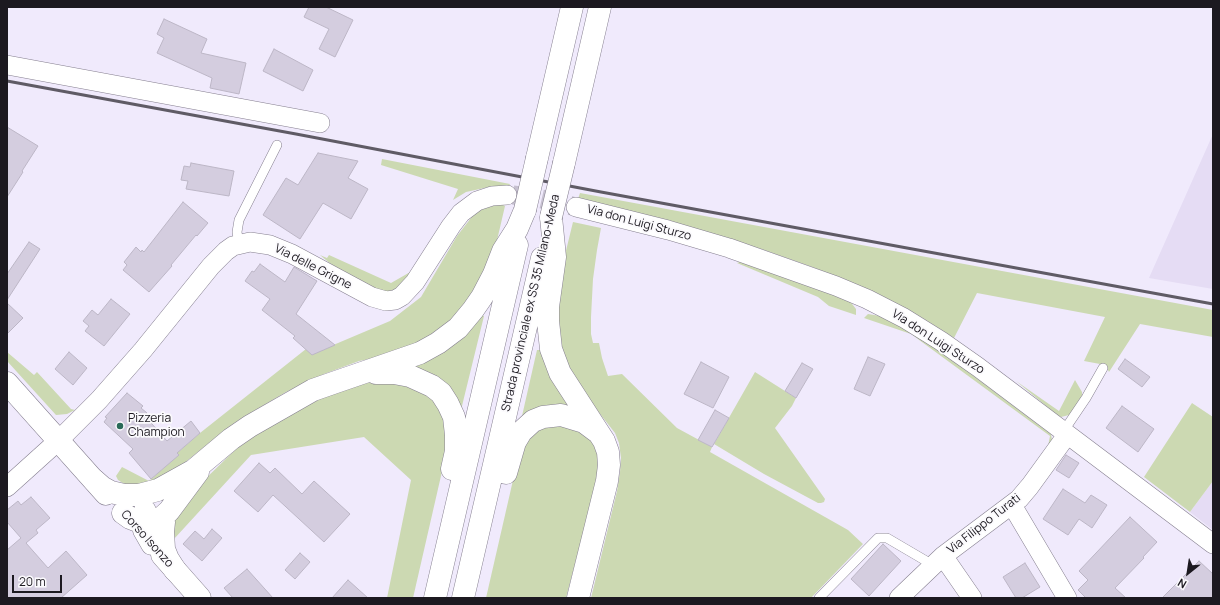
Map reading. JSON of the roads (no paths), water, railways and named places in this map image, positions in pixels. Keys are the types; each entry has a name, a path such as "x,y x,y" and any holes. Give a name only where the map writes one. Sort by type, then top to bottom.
{"main road":[{"path":"435,598 572,7"},
{"name":"Strada provinciale ex SS 35 Milano-Meda","path":"463,598 600,7"},
{"path":"8,388 102,487 111,492 124,495 149,494 194,470 231,440 271,413 313,390 420,353 438,343 458,328 473,310 489,285 503,251 517,229 525,210"},
{"path":"551,217 555,257 548,306 550,349 569,388 604,441 608,452 609,465 607,481 578,598"},
{"path":"351,376 382,373 394,373 410,376 432,386 441,394 448,404 454,417 456,451 444,509 446,554"},
{"path":"472,558 498,511 512,450 521,432 526,426 543,417 561,415 584,422 597,432 604,441"},
{"path":"123,513 130,518 143,523 153,523 160,519 169,511 212,456"},
{"name":"Corso Isonzo","path":"94,480 200,598"},
{"path":"152,544 144,530 143,523 146,510 154,498 172,483"},
{"path":"169,511 164,523 163,541 168,559 175,570"}],"street":[{"path":"7,65 320,123"},
{"name":"Via delle Grigne","path":"7,487 58,441 99,400 143,350 210,266 226,251 240,244 250,242 270,245 292,254 372,297 386,301 395,300 402,296 415,282 461,213 477,201 492,196 507,195"},
{"name":"Via don Luigi Sturzo","path":"576,207 668,230 729,248 850,291 904,318 941,341 978,367 1213,544"},
{"name":"Via Filippo Turati","path":"899,598 938,560 1012,505 1030,486 1065,434"},
{"path":"1012,505 1067,598"},
{"name":"Via Filippo Turati","path":"938,560 972,598"}],"lane":[{"path":"240,244 237,232 239,220 277,145"},
{"path":"1065,434 1103,368"},
{"path":"819,598 878,538 887,538 938,560"}],"tunnel":[{"path":"513,195 537,198 576,207"}],"railway":[{"path":"7,81 1213,304"}],"place":[{"name":"Pizzeria Champion","path":"120,426"}]}
